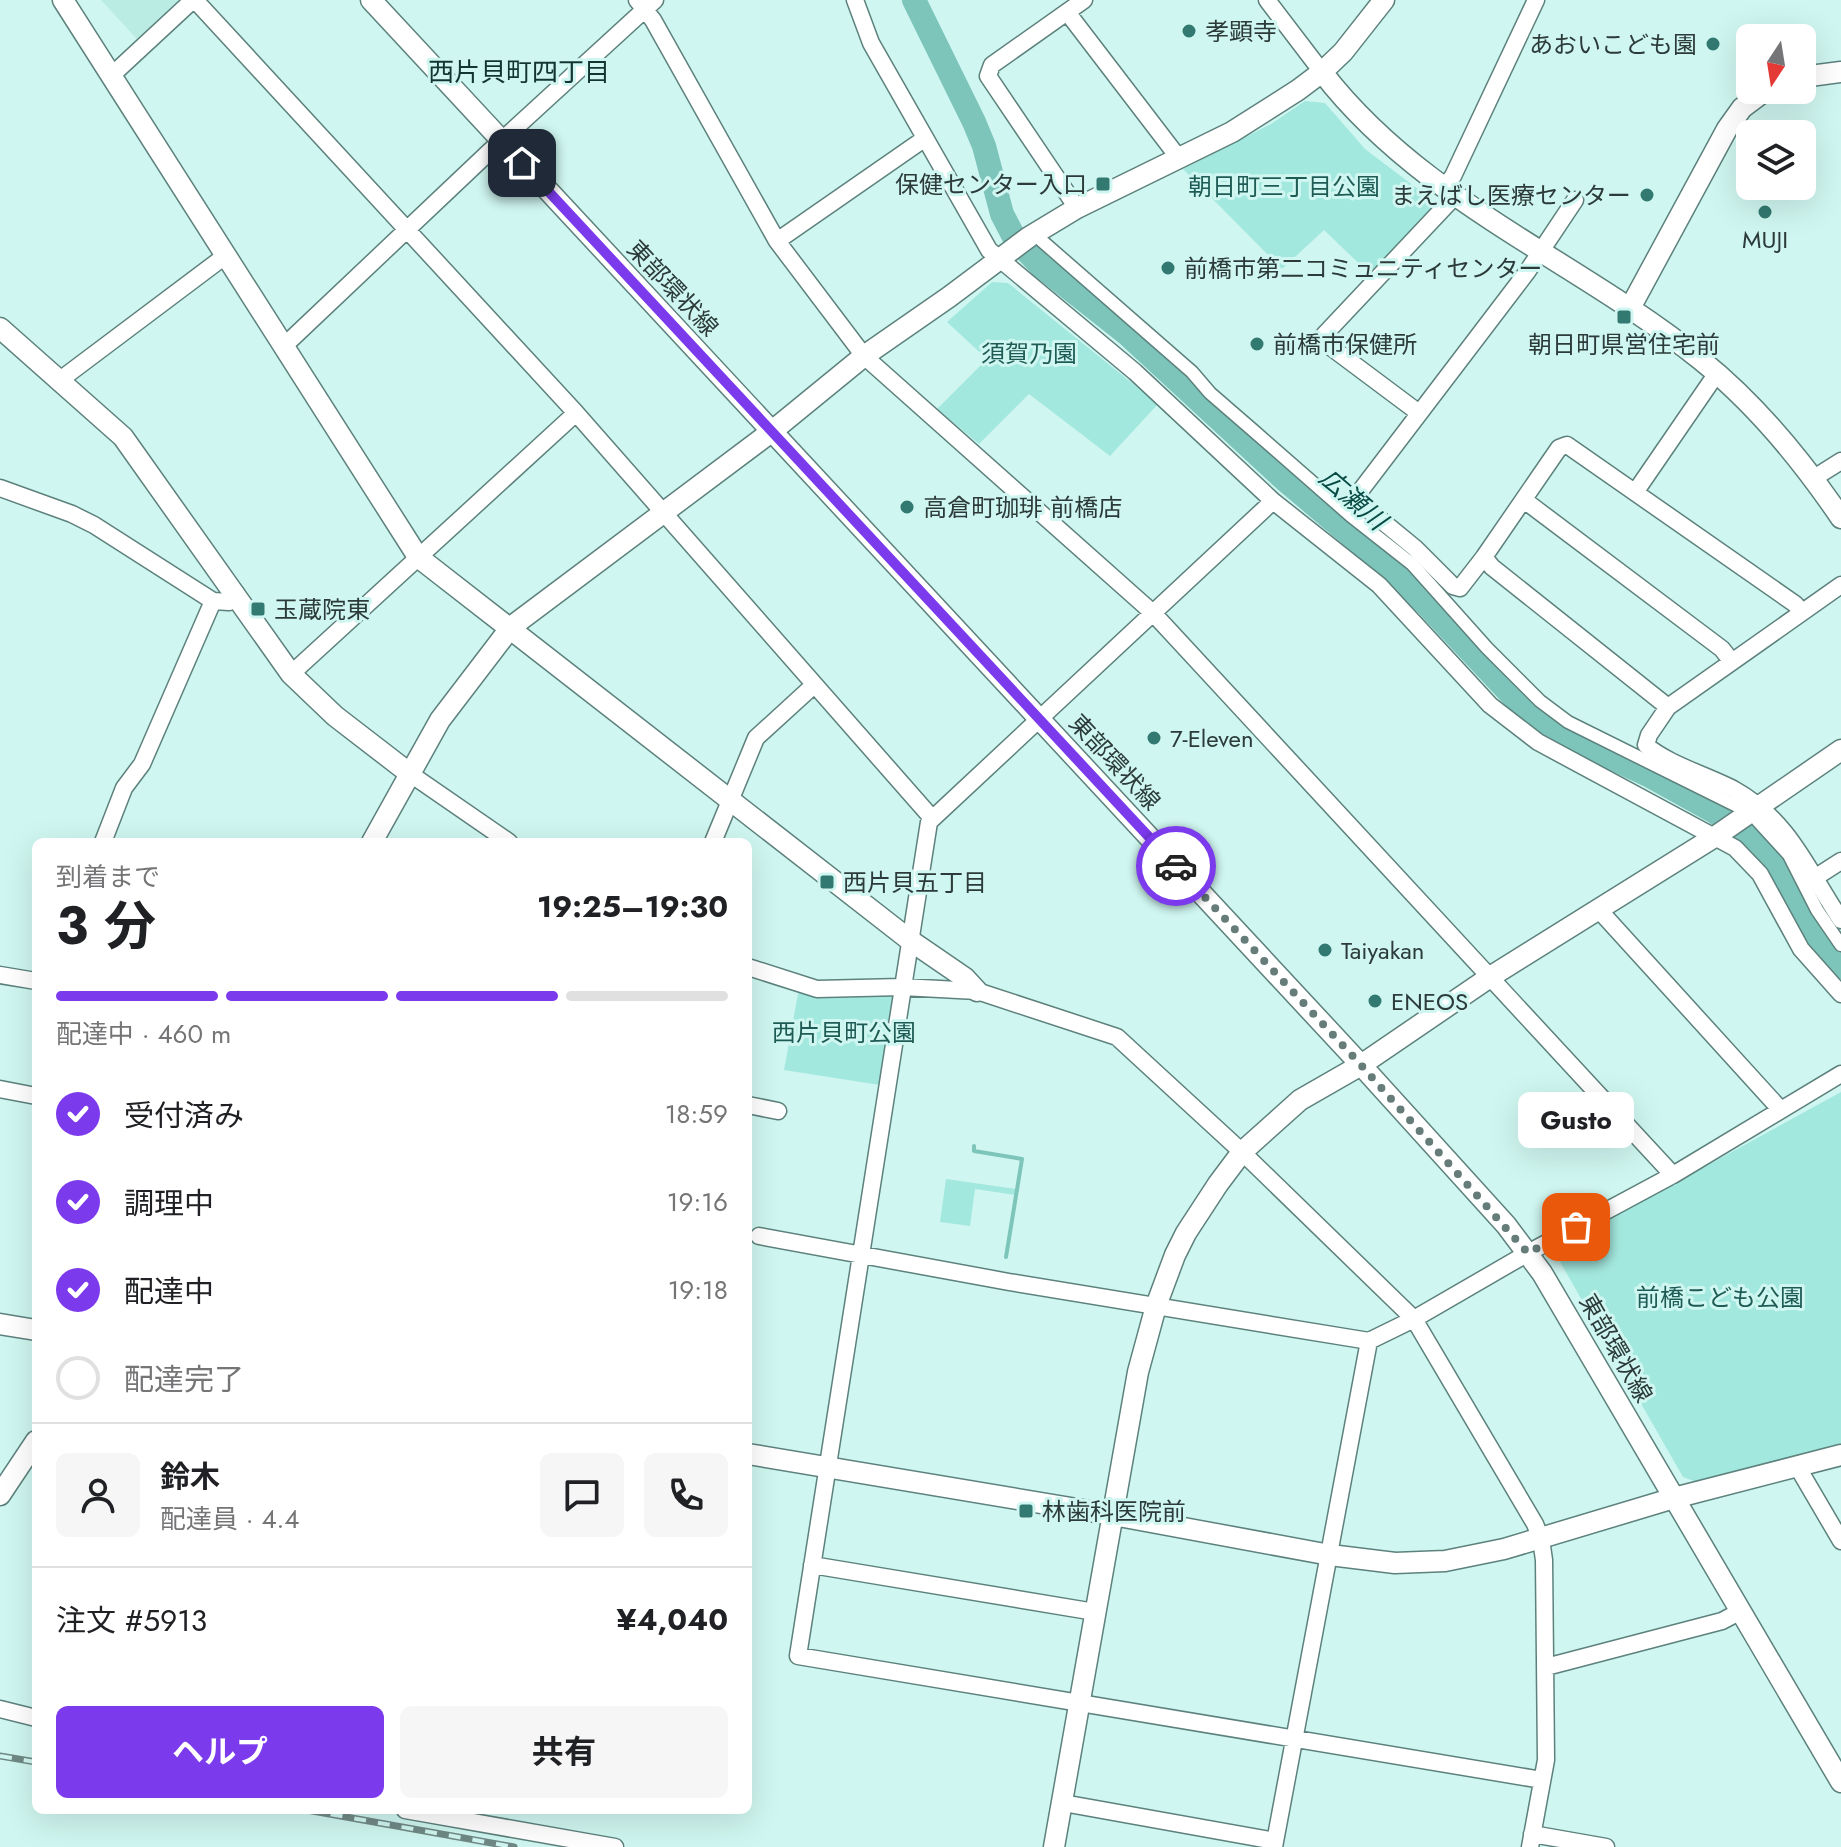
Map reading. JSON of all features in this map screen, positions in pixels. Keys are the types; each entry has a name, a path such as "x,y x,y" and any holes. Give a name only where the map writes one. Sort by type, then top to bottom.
{"street":[{"path":"63,0 418,557 911,941 965,978 977,991"},
{"path":"111,76 194,0 576,413 931,817"},
{"name":"東部環状線","path":"371,0 1361,1065 1528,1253 1841,1782"},
{"path":"855,0 871,43 989,250 1004,255 1273,501 1385,590 1490,705 1512,724 1538,742 1719,834 1756,868 1795,940 1841,994"},
{"path":"1077,208 988,76 992,65 1084,0"},
{"path":"1267,0 1368,126 1449,192 1629,310 1717,373 1757,411 1814,478 1841,518"},
{"path":"374,838 440,720 511,627 771,432 864,356 1004,255 1036,239 1077,208 1260,116 1322,72 1384,0"},
{"path":"1419,413 1324,342 1324,335 1449,192 1453,176 1536,0"},
{"path":"283,347 646,3 777,241 864,356 1153,613 1673,1175"},
{"path":"1067,12 1178,157"},
{"path":"1816,75 1841,72"},
{"path":"1629,310 1727,129 1747,104"},
{"path":"777,241 924,139"},
{"path":"1575,200 1541,252 1361,490 1359,502 1457,588 1466,582 1559,448 1570,446 1795,604 1802,612"},
{"path":"1036,239 1192,372 1210,393 1339,506 1412,564 1487,648 1540,701 1568,722 1750,813 1792,839 1841,920"},
{"path":"60,380 225,256"},
{"path":"0,328 123,437 291,674 335,716 409,773 503,838"},
{"path":"1636,491 1717,373"},
{"path":"291,674 576,413"},
{"path":"1814,478 1841,461"},
{"path":"0,488 94,525 213,601 229,602 236,593"},
{"path":"1524,500 1722,649 1732,662"},
{"path":"1273,501 931,817 798,1656 1542,1780"},
{"path":"1484,557 1492,567 1668,707"},
{"path":"1841,585 1668,707 1647,741 1650,749 1736,791 1750,813 1789,855 1817,910 1841,945"},
{"path":"105,838 124,788 142,764 213,601"},
{"path":"715,838 760,733 814,685"},
{"path":"1054,1847 1138,1372 1156,1306 1175,1255 1218,1184 1242,1152 1300,1100 1361,1065 1490,977 1719,834 1841,750"},
{"path":"1816,877 1841,861"},
{"path":"1599,910 1780,1109"},
{"path":"752,968 817,989 902,987 977,991 1117,1037 1242,1152 1414,1319 1541,1539 1544,1560 1546,1760 1531,1841 1606,1847"},
{"path":"0,975 32,980"},
{"path":"759,1236 1009,1282 1369,1341 1673,1175 1841,1074"},
{"path":"0,1089 32,1095"},
{"path":"752,1106 778,1111"},
{"path":"0,1324 32,1329"},
{"path":"1063,1803 1274,1844 1369,1341"},
{"path":"0,1495 32,1447"},
{"path":"752,1455 1330,1555 1395,1563 1445,1561 1541,1539 1674,1498 1841,1455"},
{"path":"1797,1466 1841,1541"},
{"path":"812,1565 1095,1612"},
{"path":"1546,1667 1722,1621 1739,1612"},
{"path":"0,1709 32,1717"},
{"path":"441,1814 615,1847"}],"shaded area":[{"path":"101,0 180,0 137,39"}],"green space":[{"name":"朝日町三丁目公園","path":"1305,101 1325,103 1365,149 1439,205 1372,276 1324,230 1282,269 1183,169 1271,124"},
{"name":"須賀乃園","path":"992,282 1008,283 1158,404 1110,456 1029,394 979,444 937,409 987,359 947,322"},
{"name":"西片貝町公園","path":"800,983 902,987 886,1086 784,1070"},
{"name":"前橋こども公園","path":"1841,1092 1841,1447 1702,1484 1683,1477 1555,1253 1557,1248"},
{"path":"946,1179 1016,1189 1016,1195 975,1189 970,1226 940,1222"}],"waterway":[{"name":"広瀬川","path":"914,0 974,122 984,146 1002,214 1015,239 1040,265 1126,333 1284,479 1387,566 1525,709 1558,733 1650,776 1715,812 1752,839 1770,858 1814,933 1841,967"},
{"path":"974,1146 974,1151 1022,1159 1006,1257"}],"railway":[{"path":"0,1756 32,1761"},
{"path":"329,1814 514,1847"}],"way so far":[{"path":"1176,866 1361,1065 1528,1253 1576,1227"}],"place":[{"name":"孝顕寺","path":"1189,31"},
{"name":"あおいこども園","path":"1713,44"},
{"name":"保健センター入口","path":"1103,184"},
{"name":"まえばし医療センター","path":"1647,195"},
{"name":"MUJI","path":"1765,212"},
{"name":"前橋市第二コミュニティセンター","path":"1168,268"},
{"name":"朝日町県営住宅前","path":"1624,317"},
{"name":"前橋市保健所","path":"1257,344"},
{"name":"高倉町珈琲 前橋店","path":"907,507"},
{"name":"玉蔵院東","path":"258,609"},
{"name":"7-Eleven","path":"1154,738"},
{"name":"西片貝五丁目","path":"827,882"},
{"name":"Taiyakan","path":"1325,950"},
{"name":"ENEOS","path":"1375,1001"},
{"name":"Gusto","path":"1576,1227"},
{"name":"林歯科医院前","path":"1026,1511"}],"district":[{"name":"西片貝町四丁目","path":"519,72"}],"route":[{"path":"522,163 1176,866"}]}
